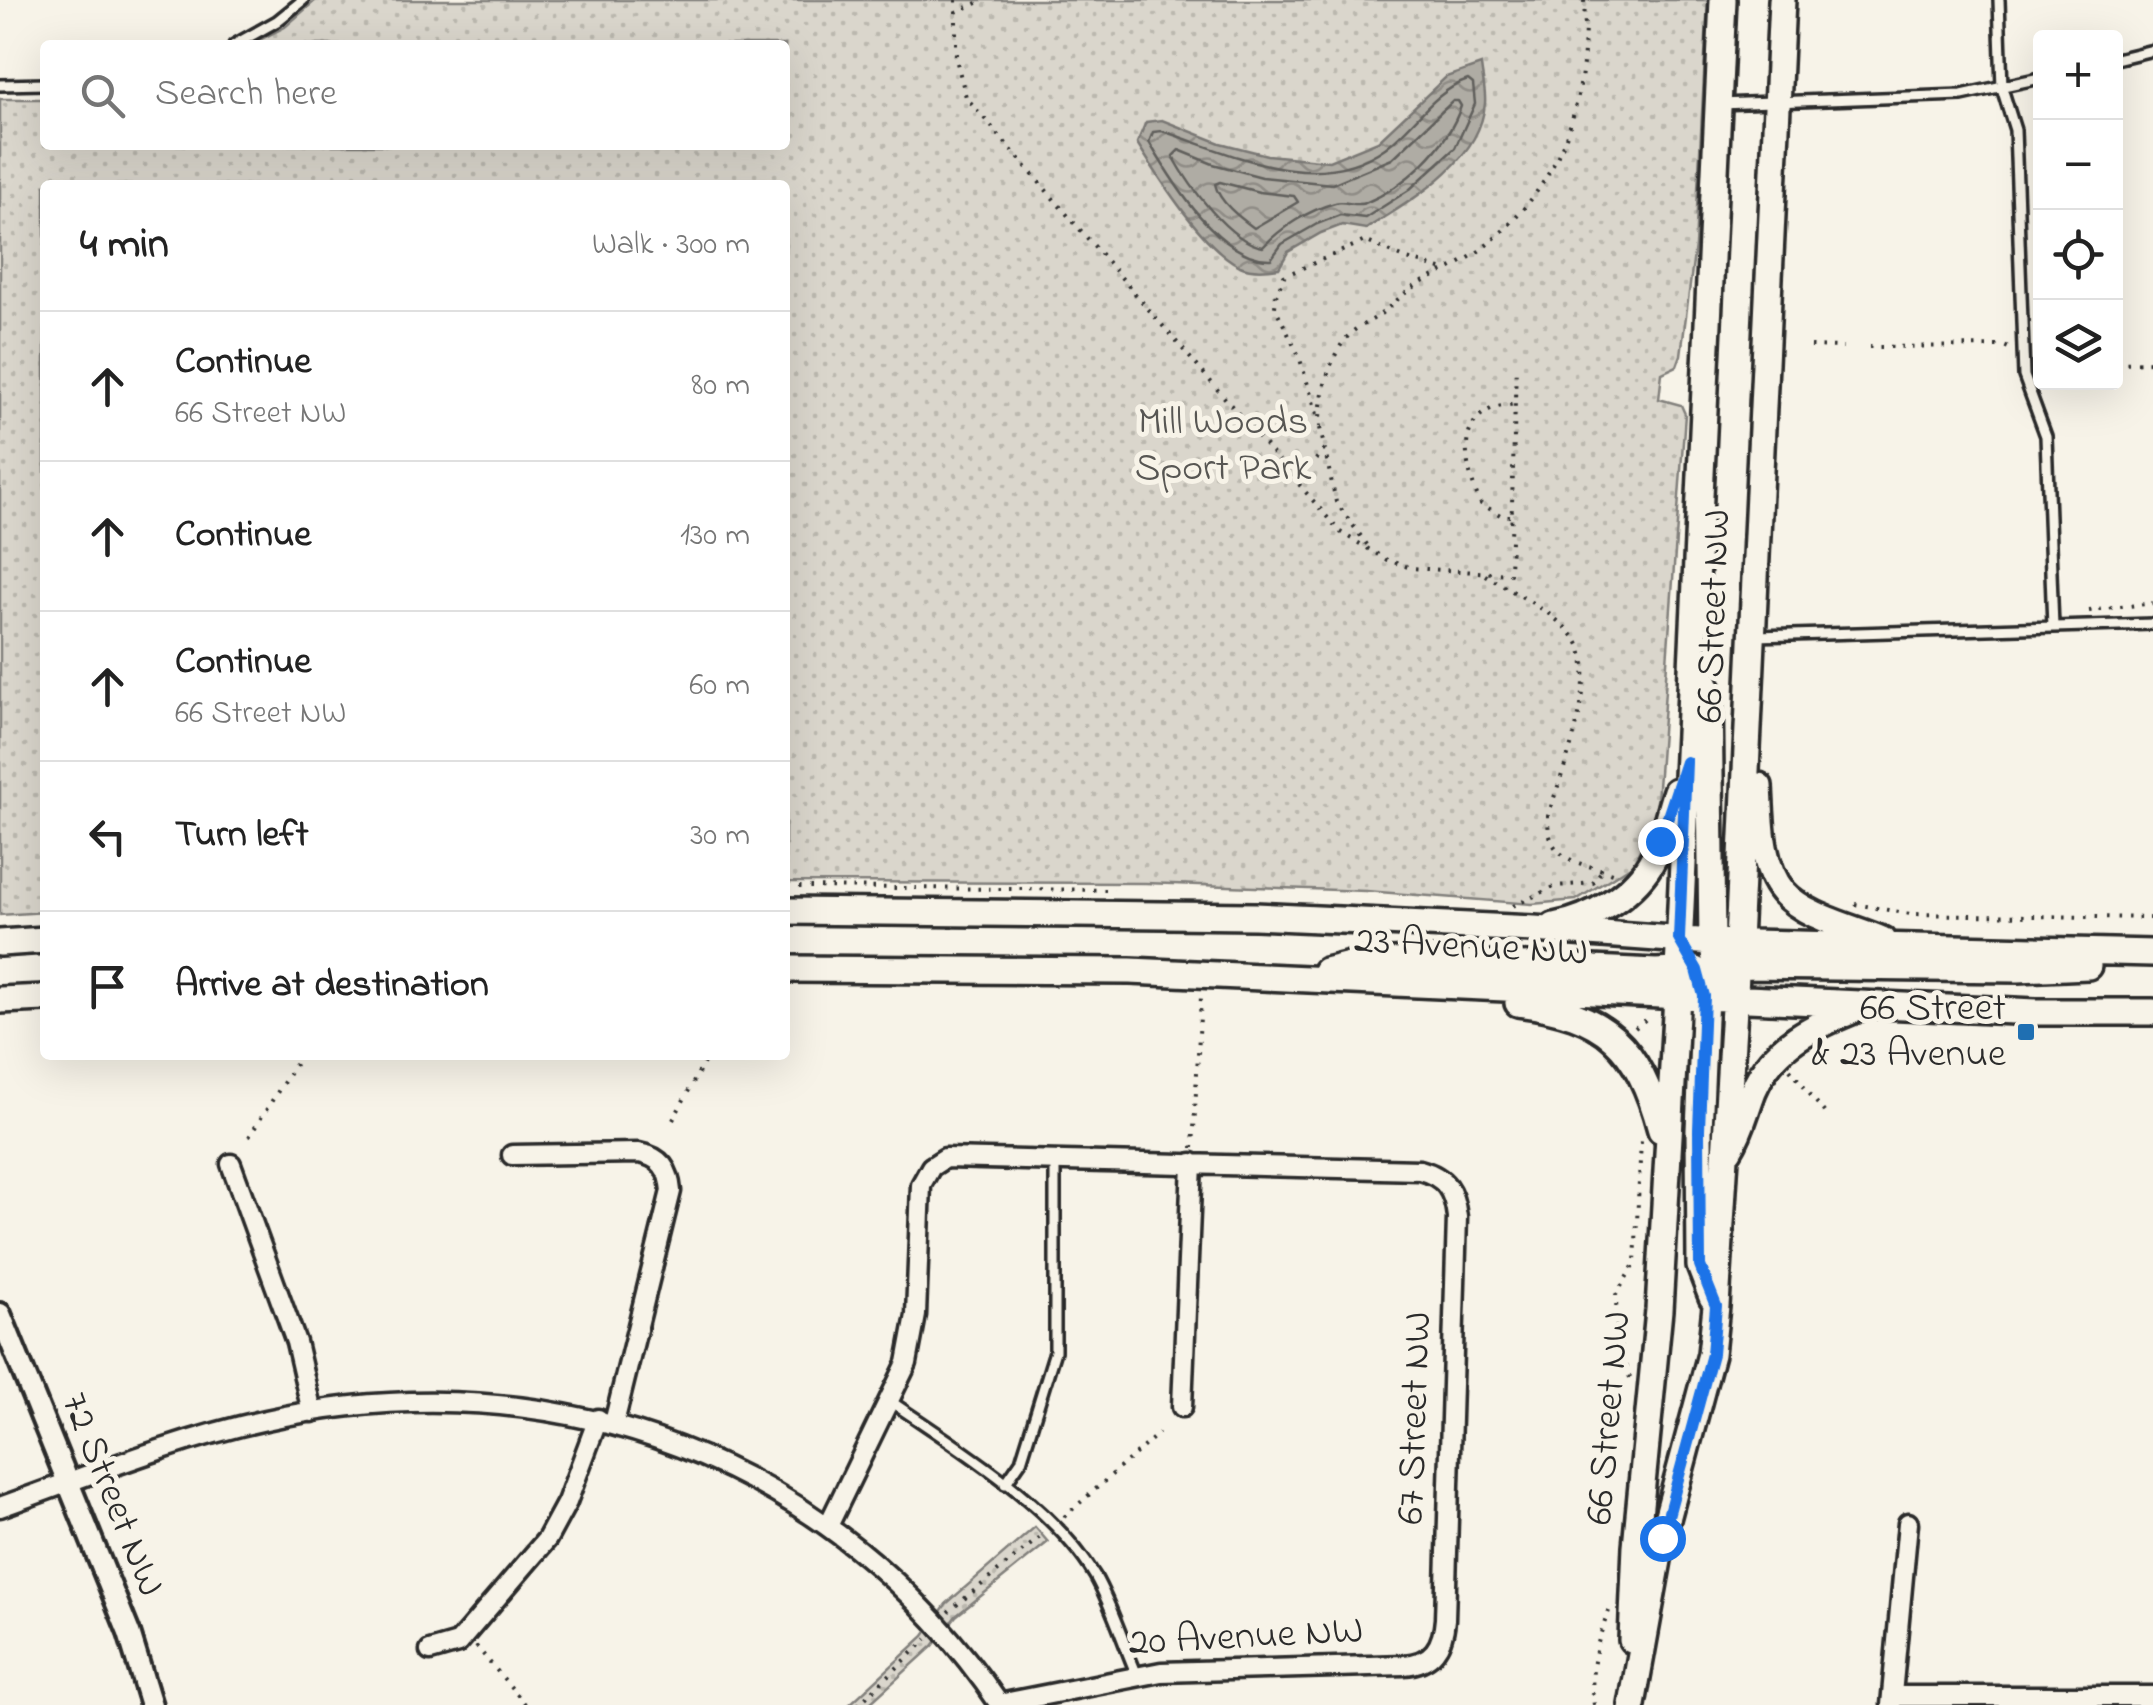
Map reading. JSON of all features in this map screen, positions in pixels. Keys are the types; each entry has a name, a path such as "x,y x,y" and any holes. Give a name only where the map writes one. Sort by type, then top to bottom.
{"main road":[{"name":"66 Street NW","path":"1630,1705 1681,1451 1712,1354 1735,996 1679,939 1723,0"},
{"name":"66 Street NW","path":"1630,1705 1636,1546 1654,1448 1666,1149 1708,970 1748,722 1782,0"},
{"path":"1691,647 1709,692 1708,970 1699,1130 1700,1266 1716,1306"},
{"path":"1748,722 1762,831 1770,865 1784,892 1810,911 1895,946"},
{"path":"1534,929 1578,919 1608,905 1644,872 1660,841 1686,762"},
{"name":"23 Avenue NW","path":"790,910 1216,915 1679,939"},
{"path":"0,943 40,940"},
{"name":"23 Avenue NW","path":"790,969 1130,971 1445,985 1708,970 1895,946 2153,953"},
{"path":"1297,978 1358,963 1421,961 1708,970 2018,969 2153,962"},
{"path":"1445,985 1514,1003 1564,1010 1608,1031 1621,1042 1649,1088 1666,1149"},
{"path":"1735,996 2036,1012 2153,1012"},
{"path":"0,1000 40,998"},
{"path":"1724,1159 1742,1128 1754,1090 1776,1052 1813,1027 1872,1003"}],"street":[{"path":"430,1652 458,1643 546,1539 568,1502 606,1421 670,1191 670,1177 663,1164 639,1153 512,1154"},
{"path":"828,1526 906,1363 914,1331 920,1196 924,1176 945,1158 1193,1155 1182,1408"},
{"name":"67 Street NW","path":"1193,1155 1420,1170 1447,1184 1456,1217 1444,1619 1436,1653"},
{"path":"231,1164 296,1342 312,1412"},
{"name":"72 Street NW","path":"0,1314 130,1632 151,1705"},
{"path":"0,1507 210,1435 312,1412 406,1402 462,1401 511,1404 606,1421 706,1456 784,1497 828,1526 939,1624 1000,1704"},
{"path":"1908,1523 1891,1701 2153,1696"},
{"name":"20 Avenue NW","path":"1000,1704 1137,1675 1183,1670 1418,1664 1436,1653"}],"lane":[{"path":"243,40 277,21 303,0"},
{"path":"1999,0 2002,88 2015,130 2024,376 2046,436 2053,627"},
{"path":"2123,57 2153,50"},
{"path":"1718,104 1962,95 2033,80"},
{"path":"0,85 40,84"},
{"path":"1750,636 2153,624"},
{"path":"1006,1484 1021,1461 1055,1352 1056,1159"},
{"path":"890,1401 1006,1484 1054,1526 1094,1575 1137,1675"}],"path":[{"path":"956,0 956,58 966,98 1340,532 1411,568 1510,574 1516,365"},
{"path":"956,12 985,0"},
{"path":"1320,427 1321,400 1350,333 1412,288 1481,249 1530,201 1552,168 1584,76 1584,0"},
{"path":"1371,550 1336,502 1309,382 1275,308 1276,296 1284,276 1365,240 1406,259 1448,271"},
{"path":"1811,346 1843,347"},
{"path":"1869,347 2011,349"},
{"path":"2123,364 2153,362"},
{"path":"1510,516 1502,516 1481,504 1468,465 1468,445 1473,424 1479,418 1490,410 1514,404"},
{"path":"1284,468 1311,465 1324,450"},
{"path":"1481,572 1552,618 1577,640 1583,668 1581,705 1548,816 1548,830 1554,848 1563,857 1602,870"},
{"path":"2080,613 2153,603"},
{"path":"1850,903 1910,914 2153,918"},
{"path":"1193,1155 1201,997"},
{"path":"1626,1035 1653,1013"},
{"path":"249,1137 298,1060"},
{"path":"673,1120 705,1060"},
{"path":"1788,1067 1828,1117"},
{"path":"1629,1392 1630,1378 1618,1336 1616,1295 1635,1263 1642,1134"},
{"path":"1594,1705 1591,1682 1596,1642 1612,1601"},
{"path":"858,1705 929,1637"},
{"path":"474,1642 526,1705"}],"green space":[{"name":"Mill Woods Sport Park","path":"316,0 1708,0 1695,246 1681,355 1677,366 1662,373 1659,399 1681,405 1685,414 1657,801 1651,829 1632,865 1576,900 1532,904 1366,891 1145,883 790,882 790,180 40,180 40,912 0,915 0,99 40,99 40,150 790,150 790,40 260,40 285,27"},
{"path":"1035,1527 1048,1542 956,1616 933,1646 868,1705 849,1705 924,1636 946,1604"}],"water":[{"path":"1481,65 1485,98 1480,124 1457,162 1422,193 1366,229 1342,225 1321,233 1288,252 1279,268 1240,266 1211,244 1183,211 1137,143 1146,122 1162,120 1220,143 1267,155 1329,161 1378,141 1446,77"}],"place":[{"name":"66 Street & 23 Avenue","path":"2026,1032"}],"route":[{"path":"1660,841 1686,762 1679,939 1697,970 1704,996 1699,1130 1700,1266 1716,1306 1712,1354 1662,1538"}]}
